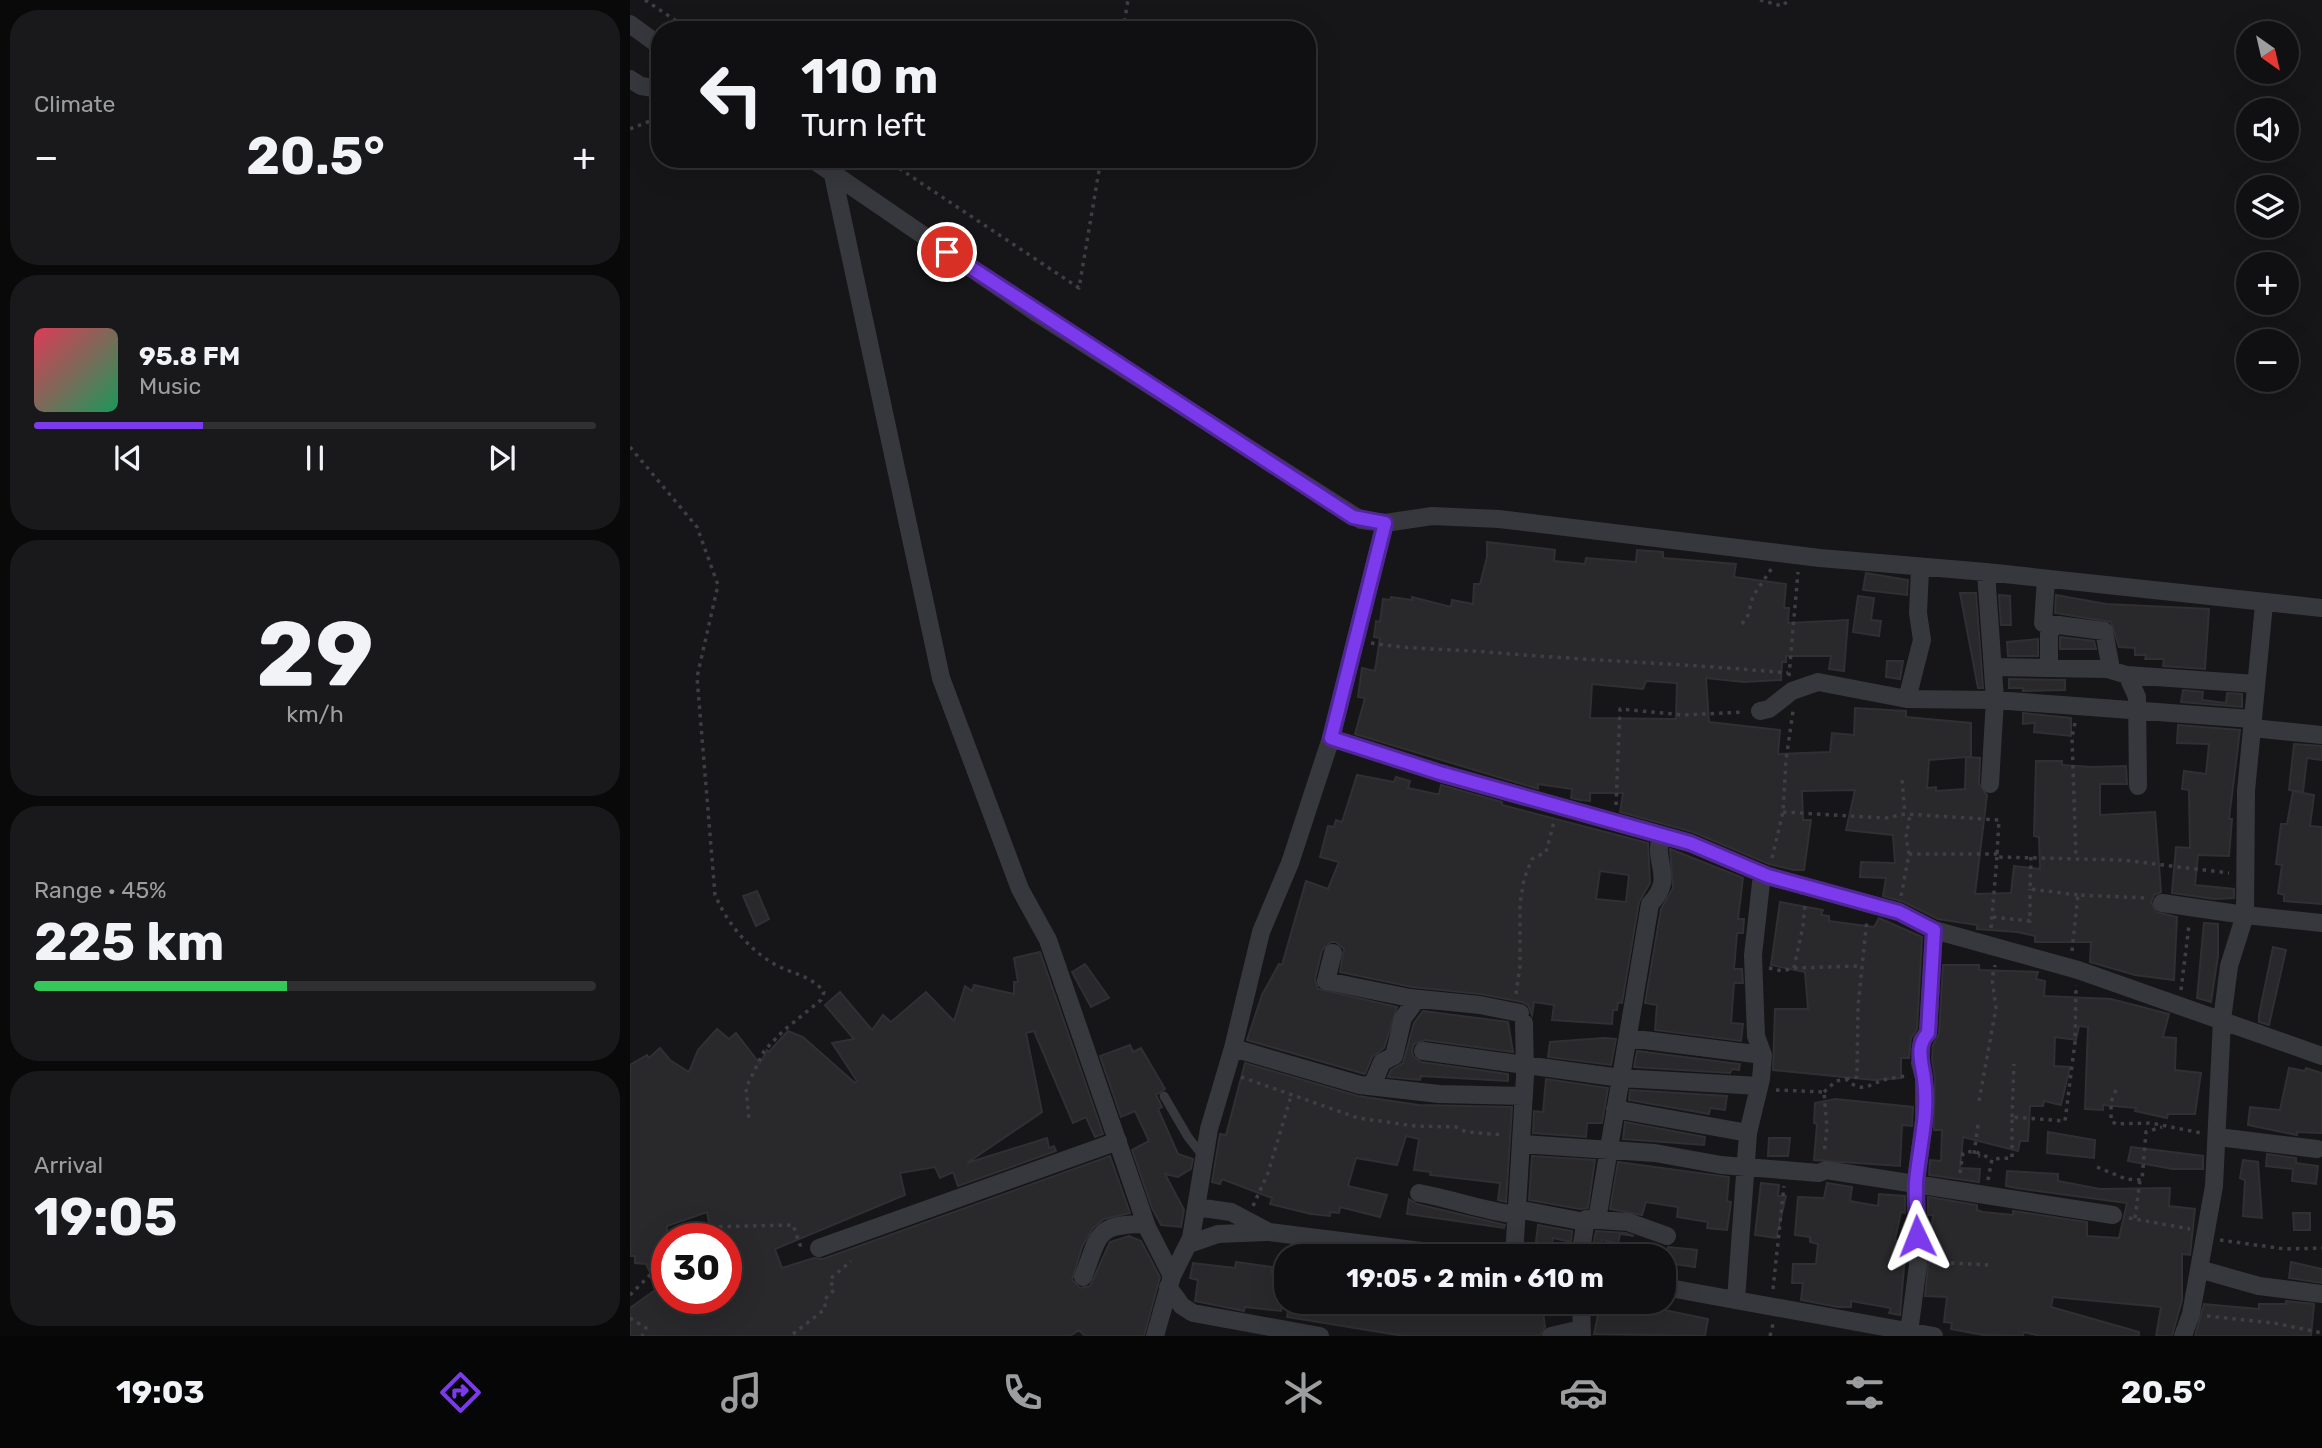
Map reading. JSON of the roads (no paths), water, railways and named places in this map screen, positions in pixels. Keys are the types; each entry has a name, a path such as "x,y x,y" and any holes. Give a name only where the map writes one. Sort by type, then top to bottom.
{"street":[{"path":"630,24 651,39"},
{"path":"630,79 641,86 651,88"},
{"path":"824,168 1038,314 1353,517 1385,523 1432,516 1499,519 1920,569 1986,572 2231,597 2264,604 2322,608"},
{"path":"833,175 941,678 1020,888 1048,940 1146,1224 1170,1282 1182,1306 1193,1312 1320,1336"},
{"path":"1155,1336 1170,1282 1189,1244 1203,1156 1261,932 1290,863 1331,738 1385,523"},
{"path":"1907,699 1922,640 1918,613 1920,569"},
{"path":"1986,572 1996,700 1990,785"},
{"path":"2046,579 2043,621 2054,625 2104,631 2119,672 2137,697 2138,786"},
{"path":"2183,1336 2191,1314 2206,1232 2218,1137 2222,1020 2229,966 2245,915 2246,791 2264,604"},
{"path":"2049,667 2049,634 2054,625"},
{"path":"1993,667 2049,667 2256,684"},
{"path":"1760,711 1769,709 1793,691 1818,682 1907,699 1996,700 2138,710 2322,735"},
{"path":"1331,738 1440,773 1559,804 1661,835 1762,874 1899,912 1934,930 2074,968 2322,1056"},
{"path":"1584,1244 1608,1149 1650,904 1661,893 1664,877 1659,848 1661,835"},
{"path":"1736,1300 1748,1133 1759,1088 1763,1055 1756,1037 1753,965 1762,874"},
{"path":"2162,903 2322,923"},
{"path":"1909,1332 1918,1262 1916,1183 1924,1120 1924,1078 1920,1063 1922,1040 1928,1033 1934,930"},
{"path":"1333,953 1326,981 1417,999 1480,1004 1522,1018 1524,1097 1515,1244"},
{"path":"1372,1086 1382,1062 1394,1056 1403,1018 1417,999"},
{"path":"1628,1038 1763,1055"},
{"path":"1233,1048 1295,1068 1372,1086 1439,1094 1524,1097"},
{"path":"1423,1051 1524,1067 1759,1088"},
{"path":"1615,1109 1748,1133"},
{"path":"2218,1137 2317,1149"},
{"path":"1521,1140 1745,1166 1819,1173 1826,1170 2113,1215"},
{"path":"812,1246 1118,1141"},
{"path":"1419,1194 1460,1200 1480,1210 1628,1222 1667,1236"},
{"path":"1196,1207 1220,1209 1269,1232"},
{"path":"1083,1277 1098,1237 1106,1228 1121,1224 1146,1224"},
{"path":"1189,1244 1218,1234 1269,1232 1365,1244"},
{"path":"2199,1269 2259,1286 2322,1294"},
{"path":"1676,1289 1934,1336"},
{"path":"1551,1336 1582,1333 1581,1314"}],"lane":[{"path":"1164,1096 1188,1137 1203,1156"}]}
